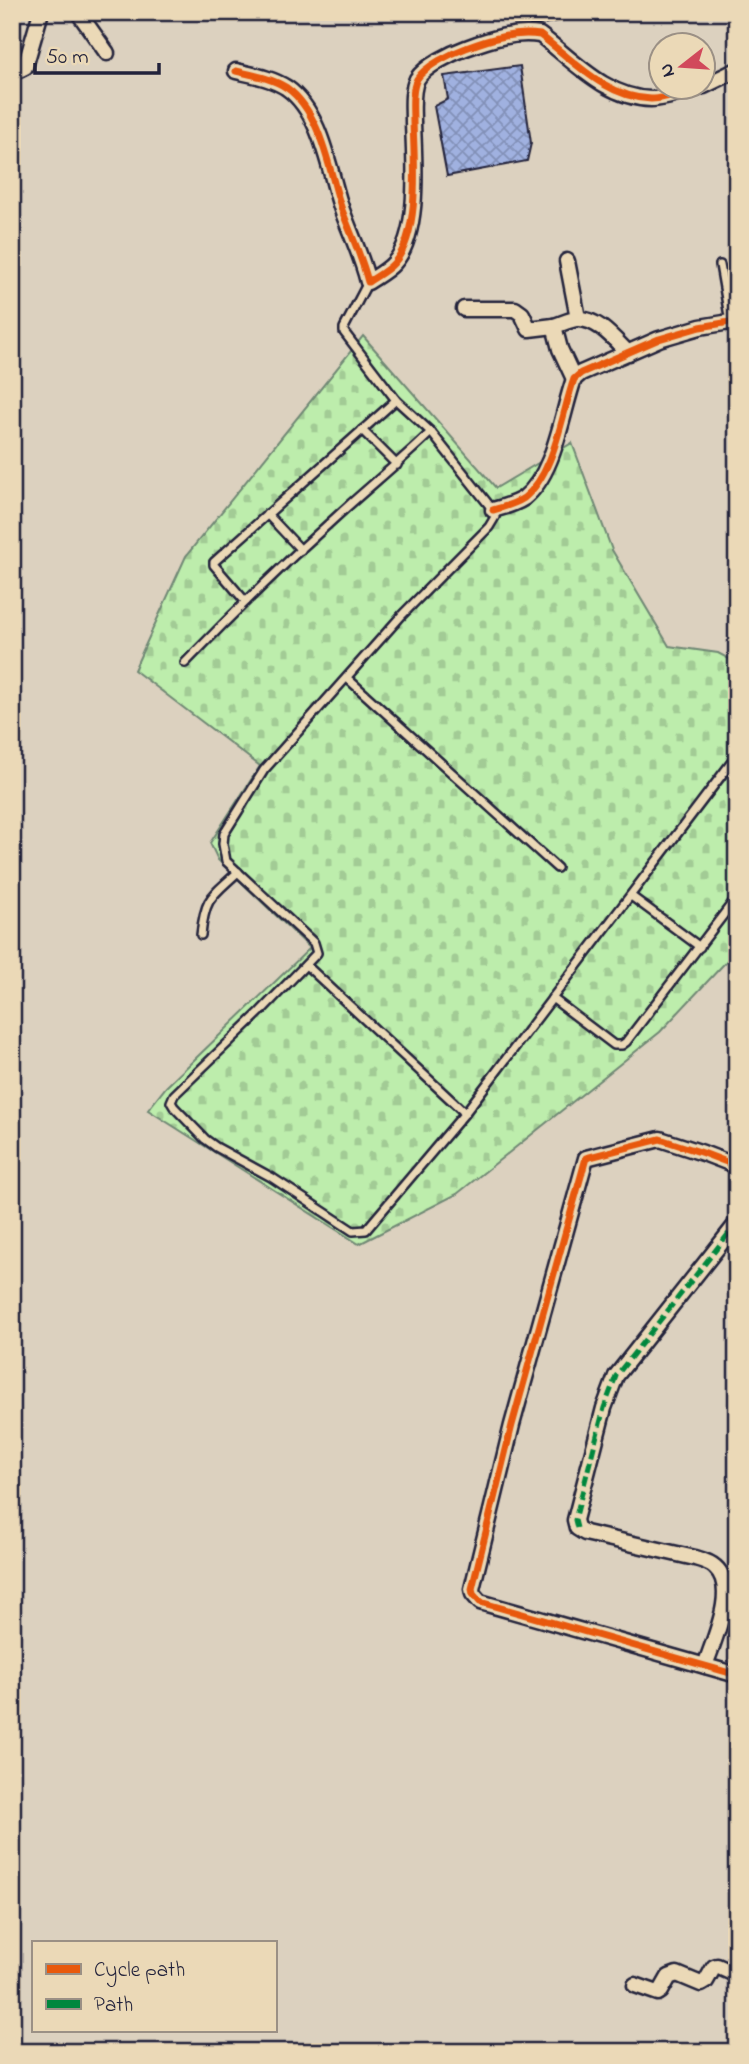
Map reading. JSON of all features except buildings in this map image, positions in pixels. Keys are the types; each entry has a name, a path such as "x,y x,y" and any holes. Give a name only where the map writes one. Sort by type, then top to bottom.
{"street":[{"path":"12,71 25,67 41,12"},
{"path":"78,12 107,53"},
{"path":"236,71 266,78 287,88 303,104 314,123 368,282 395,262 404,248 415,184 413,106 417,80 453,53 497,38 540,35 614,91 648,98"},
{"path":"718,80 737,71"},
{"path":"567,261 578,318"},
{"path":"464,309 515,309 522,314 529,329 536,330 578,318 608,332 628,353"},
{"path":"494,510 523,498 545,471 574,379 590,368 645,344 677,333 734,323"},
{"path":"554,326 560,349 574,379"},
{"path":"737,1166 660,1139 586,1158 512,1425 472,1589 475,1598 481,1602 737,1675"},
{"path":"705,1666 725,1603 721,1574 712,1565 695,1558 585,1533 577,1528 575,1520 604,1408 616,1376 737,1223"},
{"path":"635,1985 658,1993 669,1977 677,1974 701,1984 717,1966 737,1975"}],"lane":[{"path":"720,265 734,323"},
{"path":"368,282 344,330 396,400 431,432 494,510 495,517 489,527 402,615 264,770 224,834 226,861 314,943 317,953 172,1098 174,1107 205,1139 271,1177 353,1231 363,1231 465,1113 737,755"},
{"path":"246,601 213,563 396,400"},
{"path":"362,430 397,465"},
{"path":"185,663 246,601 431,432"},
{"path":"267,514 302,550"},
{"path":"347,678 557,868"},
{"path":"201,935 209,900 237,872"},
{"path":"631,896 700,947"},
{"path":"552,998 611,1043 622,1045 737,897"},
{"path":"306,965 465,1113"}],"green space":[{"path":"363,336 496,488 572,443 612,550 669,646 718,653 737,663 737,950 660,1032 457,1194 359,1244 148,1110 166,1087 310,948 218,860 210,843 260,766 134,670 186,556"}],"marked path":[{"path":"577,1528 575,1520 604,1408 616,1376 737,1223"}],"cycle path":[{"path":"236,71 262,77 287,88 309,112 323,144 342,210 368,282 394,263 403,250 414,196 414,89 421,74 439,60 493,39 521,34 540,35 605,85 619,92 648,99"},
{"path":"493,510 524,498 535,487 556,443 574,379 581,373 659,339 700,327 730,322 737,324"},
{"path":"737,1166 660,1139 586,1158 512,1425 472,1589 480,1602 737,1675"}]}
